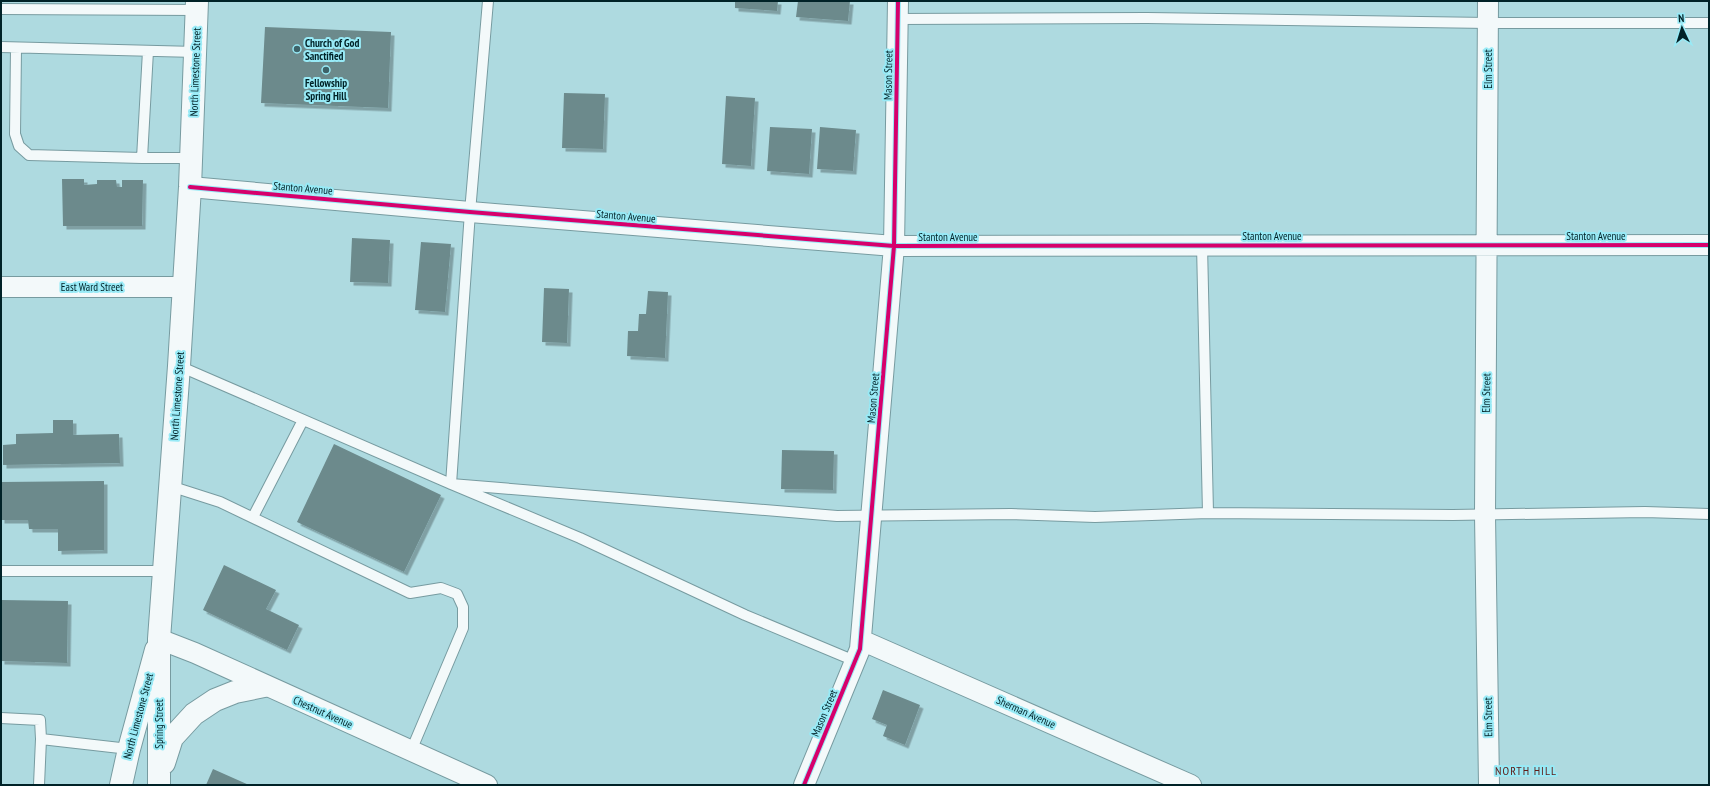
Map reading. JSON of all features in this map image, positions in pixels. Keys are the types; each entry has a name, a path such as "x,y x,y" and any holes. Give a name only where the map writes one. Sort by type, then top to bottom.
{"main road":[{"name":"North Limestone Street","path":"121,785 129,749 159,639 184,287 190,187 197,6"},
{"name":"Spring Street","path":"159,639 159,782"},
{"path":"159,782 172,738 194,714 215,700 235,692 264,686"}],"street":[{"name":"Elm Street","path":"1488,1 1485,515 1488,785"},
{"name":"Mason Street","path":"804,785 860,649 862,640 894,246 898,10"},
{"name":"Stanton Avenue","path":"190,187 470,212 894,246 1709,245"},
{"name":"East Ward Street","path":"1,287 184,287"},
{"name":"Chestnut Avenue","path":"159,639 195,653 264,686 488,785"},
{"name":"Sherman Avenue","path":"862,640 1191,785"}],"lane":[{"path":"451,484 470,212 488,1"},
{"path":"1,8 39,5 197,6"},
{"path":"898,10 1147,18 1488,23 1709,23"},
{"path":"1,47 196,52"},
{"path":"16,48 16,134 19,146 29,155 191,158"},
{"path":"142,158 148,51"},
{"path":"1202,245 1208,513"},
{"path":"179,366 451,484 580,538 745,614 855,661"},
{"path":"253,517 303,420"},
{"path":"451,484 836,516 1011,514 1095,517 1208,513 1485,515 1645,512 1709,514"},
{"path":"170,486 220,502 410,593 441,588 457,594 463,607 464,628 411,751"},
{"path":"1,572 164,571"},
{"path":"1,718 40,720 41,739 39,785"},
{"path":"41,739 129,749"}],"building":[{"path":"735,1 778,1 777,11 735,8"},
{"path":"798,1 850,1 848,21 796,17"},
{"path":"265,27 391,32 388,108 261,103"},
{"path":"564,93 605,94 603,149 562,148"},
{"path":"726,96 755,98 751,166 722,164"},
{"path":"770,127 812,129 809,174 767,171"},
{"path":"820,127 856,130 853,171 817,169"},
{"path":"62,179 84,179 84,185 97,184 97,180 116,180 117,187 122,187 122,180 143,180 142,226 63,226"},
{"path":"352,238 390,240 388,283 350,282"},
{"path":"421,242 451,244 445,312 415,310"},
{"path":"544,288 569,289 567,343 542,342"},
{"path":"648,291 668,292 665,358 627,356 628,331 638,331 639,314 646,314"},
{"path":"53,420 73,420 73,435 119,434 120,463 3,465 3,445 16,444 16,434 53,433"},
{"path":"334,444 441,495 404,572 297,522"},
{"path":"782,450 834,451 833,490 781,489"},
{"path":"104,481 104,550 58,551 58,529 29,529 28,520 1,520 1,482"},
{"path":"224,565 276,590 266,609 299,625 287,650 203,610"},
{"path":"1,600 68,601 67,663 1,661"},
{"path":"883,690 920,705 905,745 883,736 887,725 872,719"},
{"path":"213,769 249,785 206,785"}],"cycle path":[{"path":"804,785 860,649 894,246 898,1"},
{"path":"190,187 470,212 894,246 1709,245"}],"place":[{"name":"Church of God Sanctified","path":"297,49"},
{"name":"Fellowship Spring Hill","path":"326,70"}],"district":[{"name":"NORTH HILL","path":"1526,771"}]}
